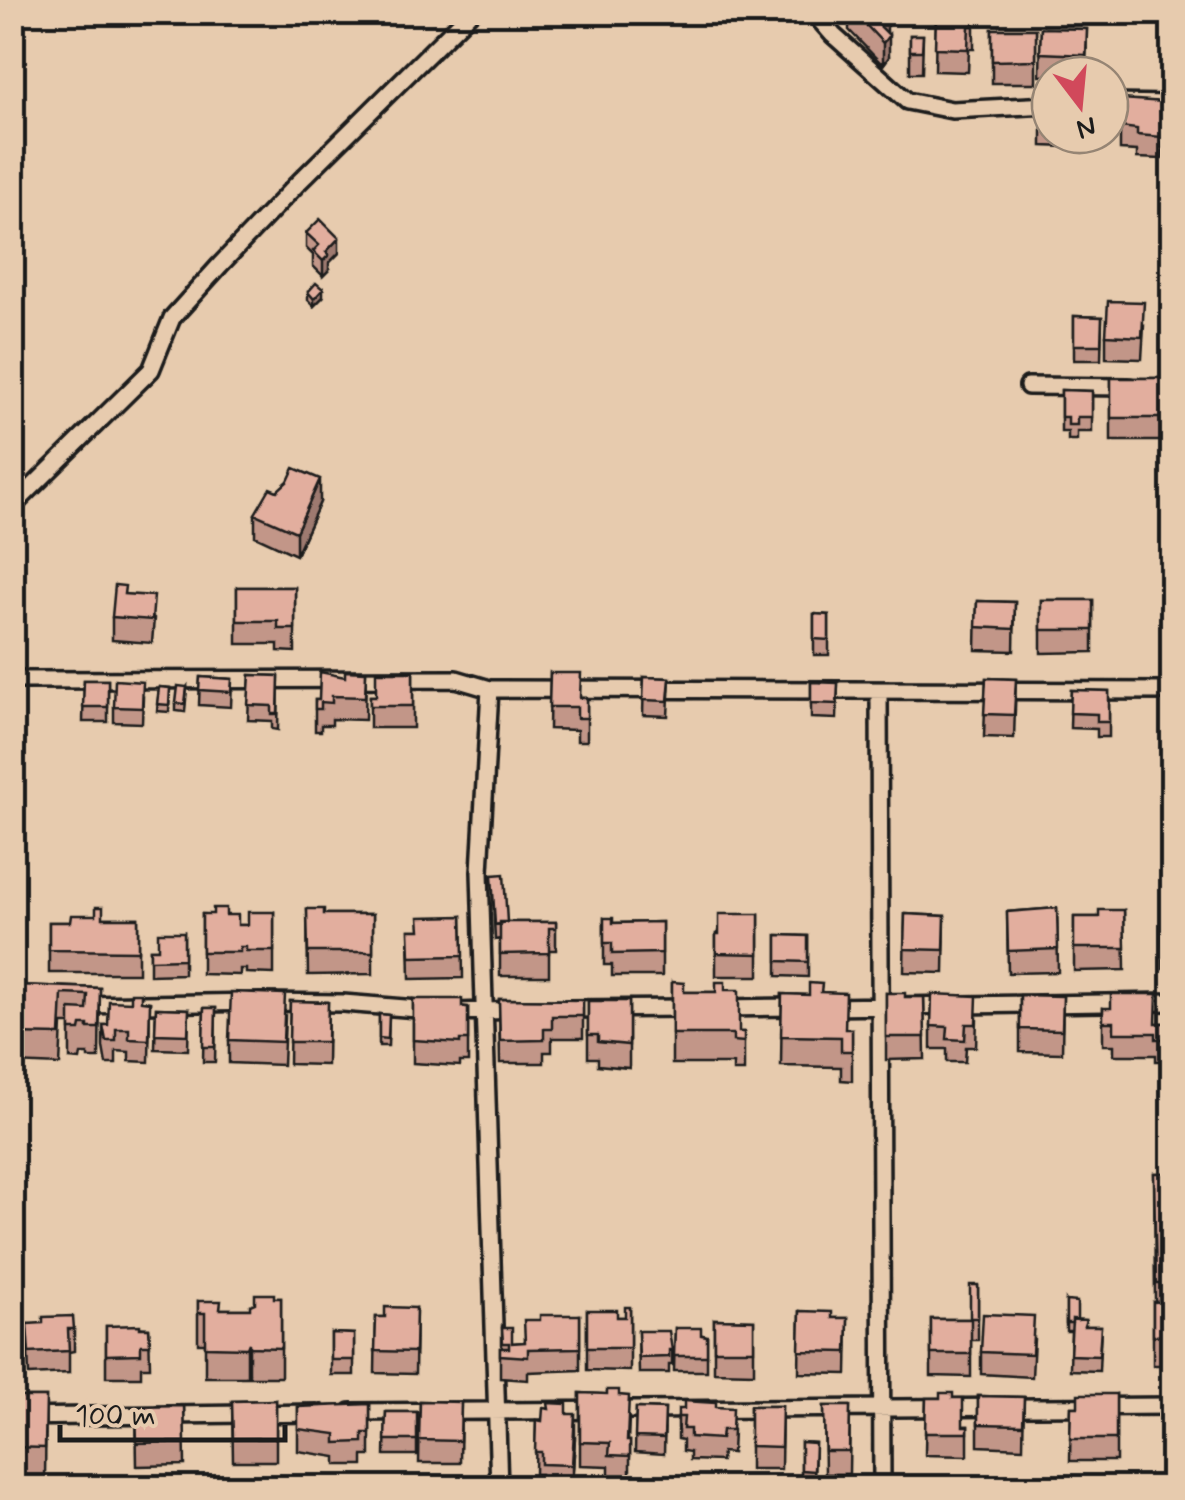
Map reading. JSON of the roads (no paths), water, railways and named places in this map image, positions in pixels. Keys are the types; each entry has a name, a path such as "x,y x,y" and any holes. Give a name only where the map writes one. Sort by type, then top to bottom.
{"street":[{"path":"12,507 151,370 172,318 220,265 471,12"},
{"path":"813,12 907,101 952,110 1030,106"},
{"path":"1130,103 1172,104"},
{"path":"1028,386 1155,387"},
{"path":"12,680 422,678 456,679 490,689 1172,691"},
{"path":"490,689 480,872 498,1488"},
{"path":"879,692 882,1488"},
{"path":"60,1004 327,1003 455,1012 1172,1002"},
{"path":"12,1417 1172,1406"}]}
